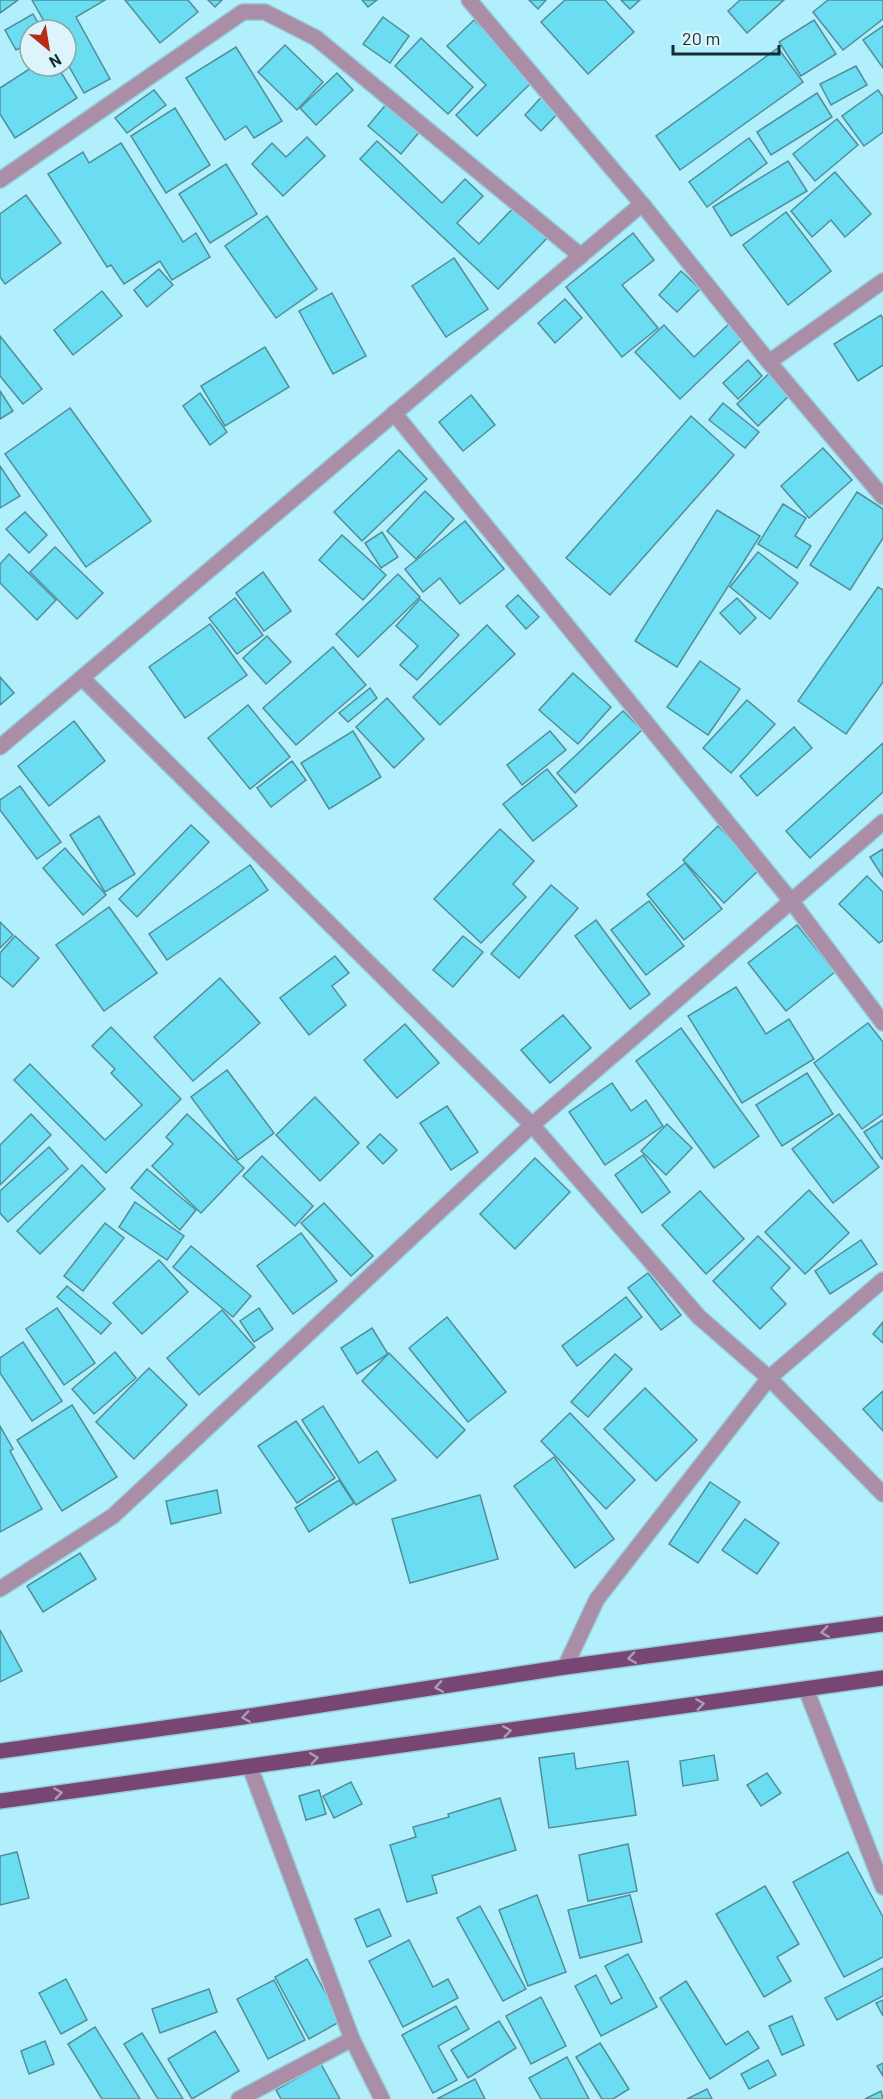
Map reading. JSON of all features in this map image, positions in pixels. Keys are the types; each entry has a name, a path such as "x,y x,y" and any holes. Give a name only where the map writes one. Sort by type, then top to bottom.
{"main road":[{"path":"0,1750 243,1717 566,1667 883,1624"},
{"path":"0,1801 883,1678"}],"street":[{"path":"469,0 642,204 769,362 883,497"},
{"path":"0,180 243,12 265,12 316,38 581,256"},
{"path":"0,747 642,204"},
{"path":"769,362 883,281"},
{"path":"394,413 792,902 883,1023"},
{"path":"82,678 532,1125 699,1317 769,1378 883,1494"},
{"path":"0,1589 113,1516 532,1125 883,822"},
{"path":"566,1667 597,1599 769,1378 883,1280"},
{"path":"806,1689 883,1887"},
{"path":"250,1767 352,2039 382,2099"},
{"path":"239,2099 352,2039"}],"building":[{"path":"0,0 18,0 0,13"},
{"path":"32,0 105,0 77,18 42,18"},
{"path":"125,0 188,0 198,12 160,43"},
{"path":"208,0 222,0 215,7"},
{"path":"362,0 377,0 368,7"},
{"path":"529,0 546,0 538,9"},
{"path":"565,0 605,0 634,32 588,74 541,22"},
{"path":"621,0 640,0 630,9"},
{"path":"740,0 784,0 747,33 728,11"},
{"path":"828,0 883,0 883,19 843,50 813,12"},
{"path":"383,17 409,36 390,63 363,44"},
{"path":"474,20 534,80 477,136 456,115 486,85 447,46"},
{"path":"814,20 836,54 801,76 779,42"},
{"path":"78,21 110,79 84,93 76,78 78,78"},
{"path":"18,23 18,49 16,50 5,30"},
{"path":"883,26 883,68 863,40"},
{"path":"421,38 473,87 448,114 395,66"},
{"path":"285,45 323,82 297,110 258,72"},
{"path":"236,47 282,121 254,138 246,126 225,140 186,78"},
{"path":"778,48 803,82 680,170 656,136"},
{"path":"856,66 867,85 831,105 820,84"},
{"path":"337,73 353,90 316,125 300,108"},
{"path":"18,76 64,78 77,98 15,138 0,114 0,88"},
{"path":"154,90 166,105 127,133 115,118"},
{"path":"878,90 883,97 883,132 864,146 842,116"},
{"path":"546,92 563,108 541,131 525,115"},
{"path":"817,93 832,117 771,155 757,132"},
{"path":"388,102 421,130 401,154 368,126"},
{"path":"175,108 210,165 166,193 131,136"},
{"path":"837,119 858,145 815,181 793,154"},
{"path":"307,137 325,156 283,196 252,164 272,143 286,157"},
{"path":"749,138 767,163 707,207 689,182"},
{"path":"377,141 442,203 465,179 483,196 457,223 479,244 519,202 552,233 498,289 360,159"},
{"path":"121,143 183,242 196,233 210,257 172,280 160,261 124,284 111,265 107,267 48,174 83,152 89,163"},
{"path":"788,161 807,191 731,236 713,207"},
{"path":"226,164 257,214 210,243 179,194"},
{"path":"835,172 871,214 845,237 831,220 812,237 791,211"},
{"path":"26,195 61,243 5,284 0,277 0,214"},
{"path":"786,212 831,271 788,305 743,245"},
{"path":"267,216 317,289 276,318 225,246"},
{"path":"633,233 654,260 622,285 658,328 622,357 566,287"},
{"path":"454,258 488,309 446,337 412,286"},
{"path":"159,269 173,285 147,307 134,290"},
{"path":"681,271 700,289 677,312 659,295"},
{"path":"102,291 122,316 73,355 54,330"},
{"path":"332,293 366,356 333,374 299,311"},
{"path":"565,299 582,318 555,343 538,323"},
{"path":"881,315 883,319 883,365 858,381 834,344"},
{"path":"732,321 746,336 680,399 635,352 664,325 694,357"},
{"path":"0,336 42,389 23,404 0,376"},
{"path":"265,347 289,387 225,426 201,386"},
{"path":"748,360 762,376 738,399 723,383"},
{"path":"777,366 798,387 758,426 737,404"},
{"path":"0,391 13,411 0,419"},
{"path":"200,393 227,432 210,445 183,406"},
{"path":"471,395 495,425 463,451 439,422"},
{"path":"723,403 759,432 745,448 709,420"},
{"path":"70,408 151,521 86,567 5,454"},
{"path":"691,416 734,455 610,595 566,558"},
{"path":"823,448 852,480 809,518 781,486"},
{"path":"399,450 427,479 362,541 334,512"},
{"path":"0,466 20,496 0,508"},
{"path":"425,491 454,519 416,559 387,531"},
{"path":"857,492 883,509 883,538 850,590 810,565"},
{"path":"783,504 806,518 795,536 811,546 797,568 758,544"},
{"path":"717,510 760,536 677,667 635,641"},
{"path":"25,512 47,535 29,553 6,529"},
{"path":"465,521 504,569 460,604 440,578 423,592 405,569"},
{"path":"382,532 398,557 381,568 365,543"},
{"path":"342,535 386,575 363,600 319,560"},
{"path":"55,547 103,593 77,619 30,572"},
{"path":"758,552 798,583 770,619 730,587"},
{"path":"9,554 56,600 37,620 0,583 0,564"},
{"path":"263,572 291,611 264,631 236,593"},
{"path":"398,574 420,597 358,657 336,634"},
{"path":"878,587 883,590 883,682 846,734 798,701"},
{"path":"518,595 539,617 526,629 506,606"},
{"path":"235,598 263,635 237,654 209,618"},
{"path":"737,598 756,618 740,634 720,613"},
{"path":"420,599 459,635 417,680 400,665 418,646 396,626"},
{"path":"210,624 247,675 185,718 149,667"},
{"path":"487,625 515,654 440,725 413,697"},
{"path":"267,636 291,662 266,684 243,658"},
{"path":"333,647 366,685 296,745 263,708"},
{"path":"700,661 740,689 708,735 667,707"},
{"path":"573,673 611,707 578,744 539,710"},
{"path":"0,677 14,693 0,705"},
{"path":"370,688 377,698 348,722 339,713"},
{"path":"387,698 424,739 394,768 356,727"},
{"path":"747,700 775,724 731,773 703,748"},
{"path":"248,705 290,757 250,789 208,738"},
{"path":"623,711 642,730 575,793 557,773"},
{"path":"74,721 105,761 49,806 18,766"},
{"path":"794,727 812,748 757,796 740,776"},
{"path":"353,731 381,777 329,809 301,763"},
{"path":"550,731 566,750 522,785 507,765"},
{"path":"883,743 883,792 810,858 786,831"},
{"path":"292,761 306,780 271,807 257,788"},
{"path":"547,769 577,806 533,841 503,804"},
{"path":"20,786 61,842 37,859 0,810 0,800"},
{"path":"99,816 135,874 105,892 70,835"},
{"path":"191,825 209,842 137,917 119,899"},
{"path":"718,826 760,869 724,903 683,860"},
{"path":"500,829 534,861 513,884 526,897 481,943 434,899"},
{"path":"65,848 106,895 83,915 43,868"},
{"path":"883,849 883,877 870,857"},
{"path":"685,863 722,909 684,940 647,894"},
{"path":"250,865 268,890 167,960 149,934"},
{"path":"867,876 883,892 883,940 879,943 839,904"},
{"path":"551,885 578,908 519,978 491,954"},
{"path":"649,901 684,946 646,975 611,930"},
{"path":"109,907 157,973 104,1011 56,945"},
{"path":"596,920 650,994 630,1009 575,936"},
{"path":"0,922 13,935 0,948"},
{"path":"797,925 835,972 786,1011 748,963"},
{"path":"15,936 39,958 13,987 0,976 0,953"},
{"path":"463,936 483,952 453,987 433,970"},
{"path":"335,956 349,973 332,986 346,1005 309,1035 280,998"},
{"path":"220,978 260,1023 193,1081 154,1037"},
{"path":"736,987 766,1034 789,1019 814,1059 742,1103 688,1016"},
{"path":"563,1015 591,1048 550,1083 521,1050"},
{"path":"868,1023 883,1042 883,1114 862,1129 814,1063"},
{"path":"405,1024 439,1063 397,1098 364,1060"},
{"path":"111,1027 181,1099 106,1173 14,1080 30,1064 105,1140 142,1105 111,1073 115,1069 92,1046"},
{"path":"681,1028 759,1136 714,1168 636,1061"},
{"path":"227,1070 274,1133 238,1160 191,1097"},
{"path":"807,1073 833,1114 782,1146 756,1105"},
{"path":"612,1083 631,1111 646,1100 663,1126 605,1165 569,1112"},
{"path":"315,1097 359,1143 320,1181 276,1135"},
{"path":"447,1106 478,1152 451,1170 420,1123"},
{"path":"31,1114 51,1135 0,1185 0,1145"},
{"path":"187,1114 244,1168 201,1213 152,1166 173,1144 166,1137"},
{"path":"839,1114 879,1167 833,1203 792,1149"},
{"path":"883,1120 883,1159 882,1159 864,1132"},
{"path":"667,1124 692,1148 666,1175 641,1151"},
{"path":"380,1134 397,1150 383,1164 367,1147"},
{"path":"49,1147 68,1169 8,1222 0,1213 0,1191"},
{"path":"643,1155 670,1192 642,1213 615,1175"},
{"path":"262,1156 313,1206 295,1226 243,1176"},
{"path":"535,1158 570,1192 515,1249 480,1214"},
{"path":"82,1165 105,1189 40,1254 17,1231"},
{"path":"147,1169 196,1210 180,1230 131,1188"},
{"path":"809,1190 849,1233 805,1274 765,1232"},
{"path":"700,1191 744,1239 706,1274 662,1225"},
{"path":"135,1202 184,1236 167,1260 119,1227"},
{"path":"324,1203 373,1256 351,1276 301,1223"},
{"path":"105,1223 124,1238 83,1291 64,1276"},
{"path":"301,1233 337,1281 293,1314 257,1266"},
{"path":"758,1236 790,1268 771,1288 786,1304 760,1329 713,1281"},
{"path":"861,1240 877,1264 830,1294 815,1271"},
{"path":"191,1246 251,1296 233,1317 173,1267"},
{"path":"159,1260 188,1292 142,1334 113,1303"},
{"path":"648,1273 681,1315 661,1330 628,1288"},
{"path":"67,1286 111,1323 101,1334 57,1297"},
{"path":"626,1297 642,1317 577,1366 562,1346"},
{"path":"57,1308 95,1363 64,1385 26,1329"},
{"path":"259,1308 273,1329 254,1342 240,1321"},
{"path":"222,1310 255,1347 199,1395 167,1358"},
{"path":"447,1317 506,1392 468,1422 409,1348"},
{"path":"883,1322 883,1343 873,1334"},
{"path":"372,1328 388,1354 357,1374 341,1348"},
{"path":"23,1342 62,1401 32,1421 0,1373 0,1358"},
{"path":"115,1352 136,1378 94,1414 72,1389"},
{"path":"389,1353 465,1430 437,1458 362,1381"},
{"path":"615,1354 632,1369 588,1417 571,1402"},
{"path":"149,1368 187,1405 134,1459 96,1422"},
{"path":"645,1388 697,1440 656,1481 604,1429"},
{"path":"883,1391 883,1431 863,1409"},
{"path":"72,1405 117,1477 62,1511 17,1440"},
{"path":"323,1406 359,1463 377,1451 396,1480 356,1505 302,1420"},
{"path":"570,1413 635,1480 606,1509 541,1441"},
{"path":"296,1421 335,1478 297,1503 258,1446"},
{"path":"0,1426 13,1449 10,1451 42,1509 0,1532"},
{"path":"554,1457 614,1539 575,1568 514,1486"},
{"path":"339,1480 354,1503 309,1532 295,1508"},
{"path":"710,1482 740,1502 698,1563 669,1544"},
{"path":"217,1490 221,1513 171,1524 166,1501"},
{"path":"480,1495 498,1559 410,1583 392,1519"},
{"path":"745,1519 779,1543 757,1574 722,1550"},
{"path":"80,1553 96,1579 43,1612 27,1586"},
{"path":"0,1630 22,1671 0,1682"},
{"path":"574,1753 576,1769 628,1761 636,1815 549,1828 539,1758"},
{"path":"714,1755 718,1780 683,1786 680,1761"},
{"path":"767,1773 781,1793 761,1806 747,1785"},
{"path":"351,1782 362,1804 334,1818 323,1796"},
{"path":"319,1790 326,1814 306,1820 299,1796"},
{"path":"500,1798 516,1850 432,1876 437,1893 407,1902 390,1845 416,1837 413,1827 449,1817 448,1814"},
{"path":"628,1844 637,1891 588,1901 579,1855"},
{"path":"17,1852 29,1898 0,1905 0,1856"},
{"path":"848,1852 883,1917 883,1957 844,1977 793,1882"},
{"path":"765,1886 799,1944 777,1957 791,1981 764,1997 716,1914"},
{"path":"537,1895 566,1972 528,1986 499,1910"},
{"path":"630,1895 642,1942 580,1958 568,1910"},
{"path":"480,1906 526,1989 503,2001 457,1918"},
{"path":"379,1909 391,1936 367,1947 355,1919"},
{"path":"409,1940 433,1987 448,1979 458,1998 403,2027 369,1961"},
{"path":"628,1954 657,2007 601,2036 575,1986 596,1975 611,2004 622,1998 605,1966"},
{"path":"307,1959 341,2021 309,2039 275,1977"},
{"path":"883,1968 883,1996 837,2020 825,1998"},
{"path":"66,1979 87,2020 61,2034 39,1993"},
{"path":"274,1980 305,2040 268,2059 237,1999"},
{"path":"686,1981 726,2045 748,2031 759,2048 710,2079 660,1998"},
{"path":"209,1989 217,2012 160,2033 152,2009"},
{"path":"541,1997 566,2046 531,2064 506,2016"},
{"path":"883,2000 883,2016 876,2003"},
{"path":"456,2006 469,2029 438,2046 457,2080 433,2093 402,2035"},
{"path":"792,2016 804,2045 782,2055 769,2026"},
{"path":"499,2021 516,2048 468,2078 451,2050"},
{"path":"95,2027 140,2099 102,2099 68,2044"},
{"path":"215,2031 239,2071 192,2099 168,2059"},
{"path":"142,2033 183,2099 158,2099 124,2044"},
{"path":"45,2041 54,2064 29,2074 21,2051"},
{"path":"600,2043 629,2089 613,2099 602,2099 576,2057"},
{"path":"567,2057 589,2099 541,2099 529,2078"},
{"path":"768,2060 776,2075 749,2089 741,2074"},
{"path":"883,2063 883,2076 877,2066"},
{"path":"321,2064 340,2099 281,2099 276,2090"},
{"path":"475,2079 485,2099 437,2099"},
{"path":"707,2089 712,2099 687,2099"},
{"path":"881,2091 883,2099 865,2099"}]}
